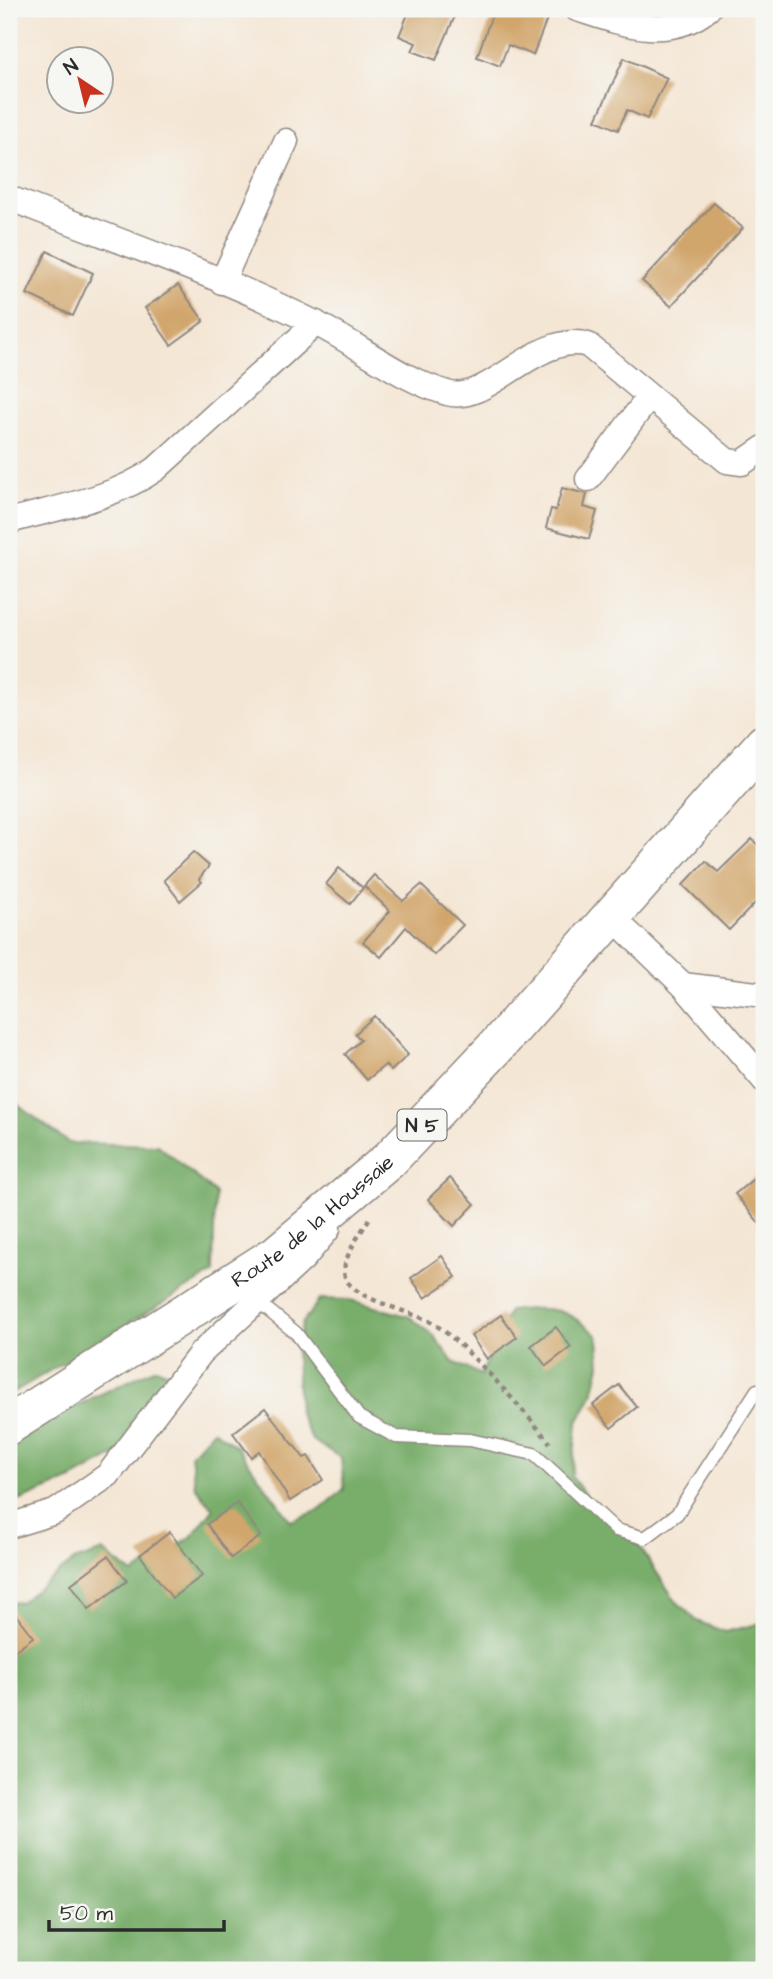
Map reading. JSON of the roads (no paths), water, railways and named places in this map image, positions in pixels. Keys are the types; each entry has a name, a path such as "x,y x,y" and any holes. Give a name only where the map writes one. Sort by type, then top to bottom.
{"main road":[{"name":"Route de la Houssaie","path":"9,1425 276,1255 389,1160 494,1049 764,744"}],"street":[{"path":"577,9 633,28 680,24 708,9"},
{"path":"222,282 286,141"},
{"path":"9,198 222,282 316,323 406,376 449,394 460,395 475,390 552,346 575,341 587,345 727,461 742,463 754,458 764,448"},
{"path":"9,522 119,491 138,482 316,323"},
{"path":"588,479 649,397"},
{"path":"611,916 682,985 764,1080"},
{"path":"682,985 764,995"},
{"path":"9,1526 55,1512 108,1475 201,1353 303,1259 331,1225 332,1209"}],"lane":[{"path":"258,1302 296,1333 359,1417 396,1437 470,1440 534,1454 616,1530 645,1538 677,1514 757,1391"}]}
